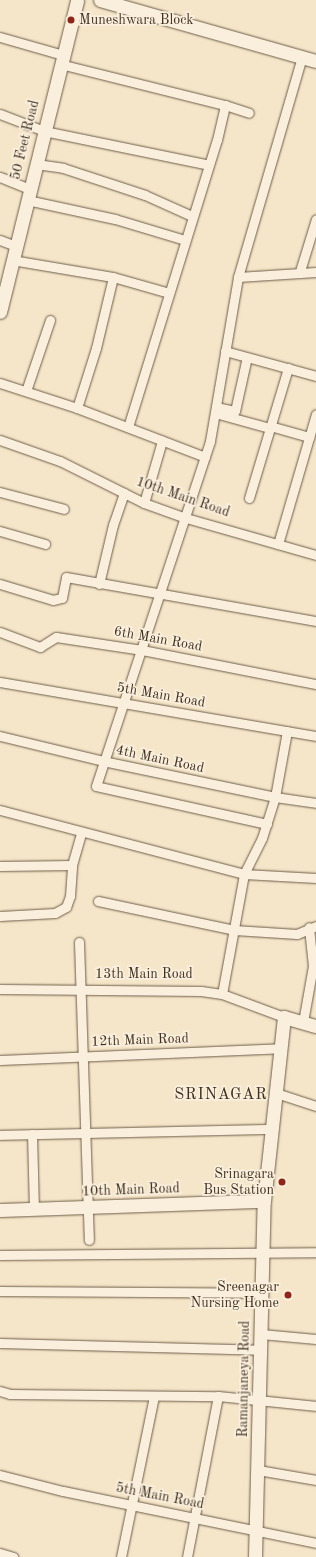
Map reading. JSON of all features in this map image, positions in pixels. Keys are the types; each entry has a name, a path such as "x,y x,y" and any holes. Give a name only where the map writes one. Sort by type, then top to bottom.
{"street":[{"name":"50 Feet Road","path":"0,312 4,280 16,246 61,59 78,0"},
{"path":"100,0 316,62"},
{"path":"0,37 61,59 249,113"},
{"path":"267,824 96,786 122,702 142,650 205,457 226,351 238,277 302,57"},
{"path":"128,427 209,164 225,105"},
{"path":"0,114 44,131 209,164"},
{"path":"36,164 63,168 145,195 192,216"},
{"path":"0,177 28,194 185,240"},
{"path":"300,271 316,219"},
{"path":"0,240 16,246"},
{"path":"12,260 113,277 169,293"},
{"path":"238,277 300,271 316,272"},
{"path":"77,408 96,348 113,277"},
{"path":"26,391 50,320"},
{"path":"226,351 316,376"},
{"path":"215,410 235,411 247,357"},
{"path":"249,498 288,368"},
{"path":"0,383 77,408 205,457"},
{"path":"215,410 309,437"},
{"path":"278,544 316,414"},
{"name":"10th Main Road","path":"0,440 60,461 144,503 186,518 316,555"},
{"path":"144,503 162,441"},
{"path":"0,492 64,510"},
{"path":"100,584 113,525 124,493"},
{"path":"0,531 44,544"},
{"path":"0,584 53,600 62,598 66,577 316,621"},
{"name":"6th Main Road","path":"0,632 40,647 56,636 142,650 316,684"},
{"name":"5th Main Road","path":"0,682 316,736"},
{"path":"222,994 244,874 267,824 275,797 287,732"},
{"name":"4th Main Road","path":"0,736 103,761 275,797 316,803"},
{"path":"0,810 81,833 244,874 316,878"},
{"path":"0,916 55,913 66,907 72,879 72,865 81,833"},
{"path":"0,866 72,865"},
{"path":"98,901 234,930 297,934 312,927 313,966 303,1022"},
{"path":"79,942 82,990 81,1056 89,1207 89,1240"},
{"name":"13th Main Road","path":"0,989 180,990 222,994 316,1026"},
{"path":"0,1135 272,1129 284,1016"},
{"name":"12th Main Road","path":"0,1060 281,1048"},
{"path":"276,1093 316,1106"},
{"name":"Ramanjaneya Road","path":"255,1557 264,1201 272,1129"},
{"path":"32,1134 34,1209"},
{"name":"10th Main Road","path":"0,1210 264,1201"},
{"path":"0,1255 263,1254 316,1252"},
{"path":"0,1291 262,1293"},
{"path":"261,1334 316,1339"},
{"path":"0,1343 260,1350"},
{"path":"0,1391 10,1394 218,1396 316,1406"},
{"path":"121,1557 154,1396"},
{"path":"187,1557 218,1396"},
{"path":"258,1470 316,1480"},
{"name":"5th Main Road","path":"0,1475 131,1505 316,1543"},
{"path":"0,1553 14,1557"}],"place":[{"name":"Muneshwara Block","path":"71,20"},
{"name":"Srinagara Bus Station","path":"282,1182"},
{"name":"Sreenagar Nursing Home","path":"288,1295"}],"district":[{"name":"SRINAGAR","path":"221,1095"}]}
